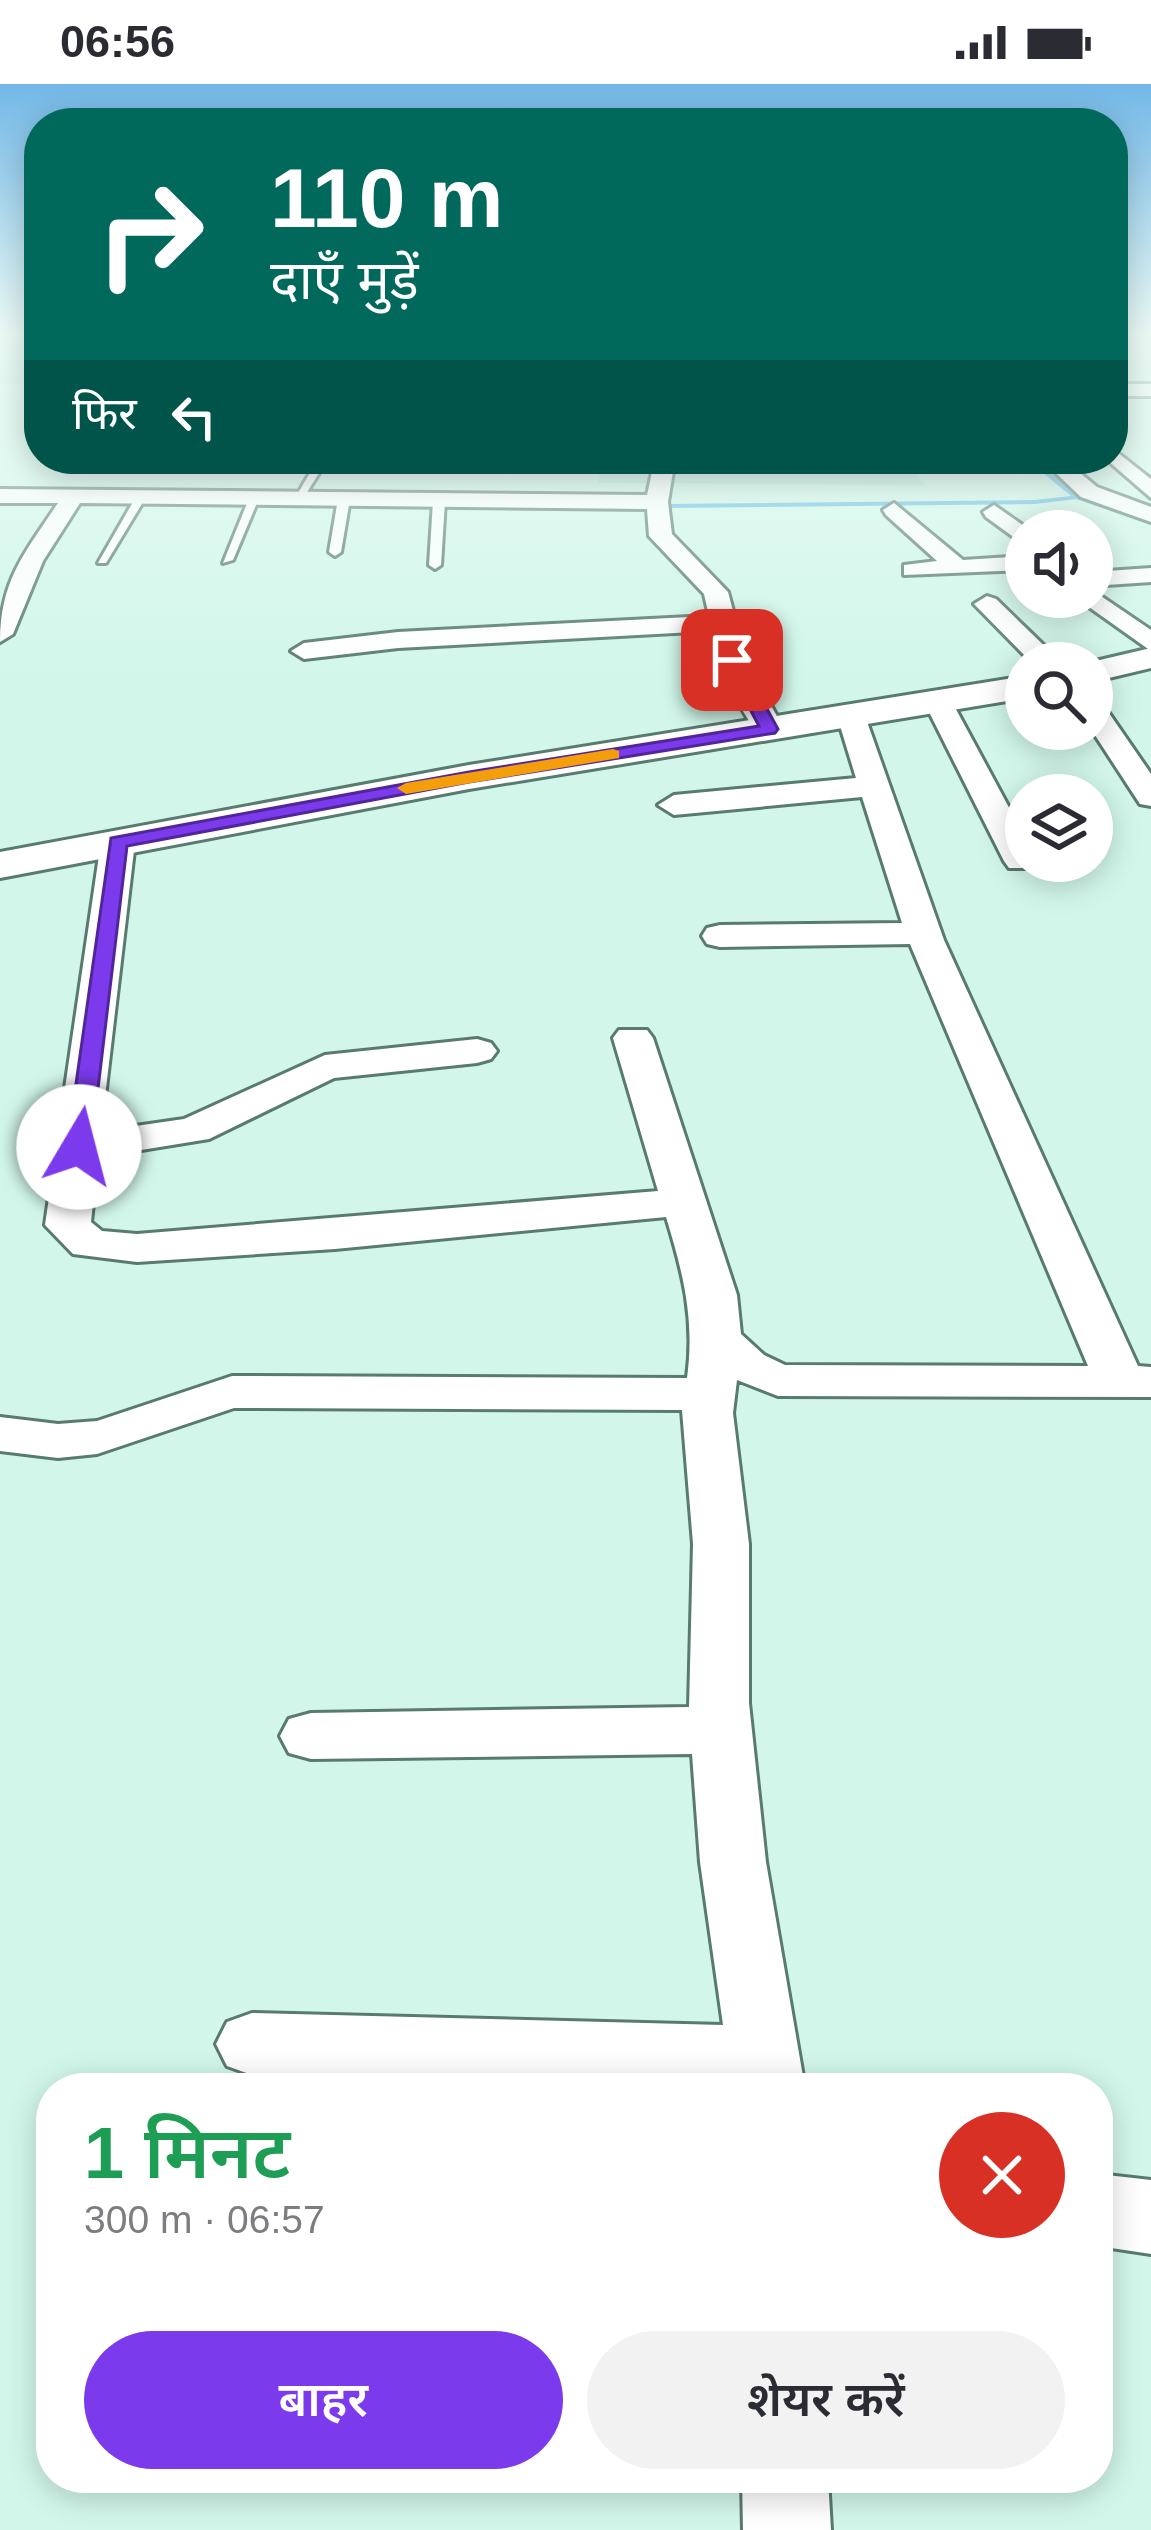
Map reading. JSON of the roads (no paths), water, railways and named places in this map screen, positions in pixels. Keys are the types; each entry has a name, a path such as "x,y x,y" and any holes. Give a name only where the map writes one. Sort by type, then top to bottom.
{"street":[{"path":"1128,469 1151,491"},
{"path":"662,474 657,502 664,542 716,592 742,685 769,729"},
{"path":"1067,474 1123,527 1151,515"},
{"path":"0,496 657,502"},
{"path":"0,634 8,591 73,497"},
{"path":"894,511 957,567"},
{"path":"994,512 1005,521"},
{"path":"913,570 1005,564"},
{"path":"1113,578 1151,575"},
{"path":"1005,590 990,595 1005,613"},
{"path":"1113,614 1151,643"},
{"path":"1010,618 1030,642"},
{"path":"304,651 398,640 723,623"},
{"path":"1113,667 1151,658"},
{"path":"0,865 469,777 1005,691"},
{"path":"938,703 1005,831"},
{"path":"717,1338 746,1366 778,1380 1136,1382 924,933 851,716"},
{"path":"1113,741 1151,797"},
{"path":"674,805 876,786"},
{"path":"118,842 68,1225 88,1244 137,1248 335,1235 683,1202"},
{"path":"720,936 924,933"},
{"path":"252,2044 766,2073 733,1862 722,1730 721,1544 708,1394 717,1338 713,1295 633,1038"},
{"path":"79,1147 194,1130 325,1067 477,1051"},
{"path":"0,1434 73,1442 108,1435 193,1401 232,1392 708,1394"},
{"path":"311,1736 722,1730"},
{"path":"1113,2212 1151,2217"},
{"path":"786,2493 787,2530"}],"lane":[{"path":"298,498 313,474"},
{"path":"102,560 141,497"},
{"path":"227,560 254,498"},
{"path":"334,552 344,500"},
{"path":"435,565 440,501"}],"waterway":[{"path":"1048,474 1077,497"},
{"path":"666,506 1035,502 1077,497"},
{"path":"1077,497 1151,523"}]}
